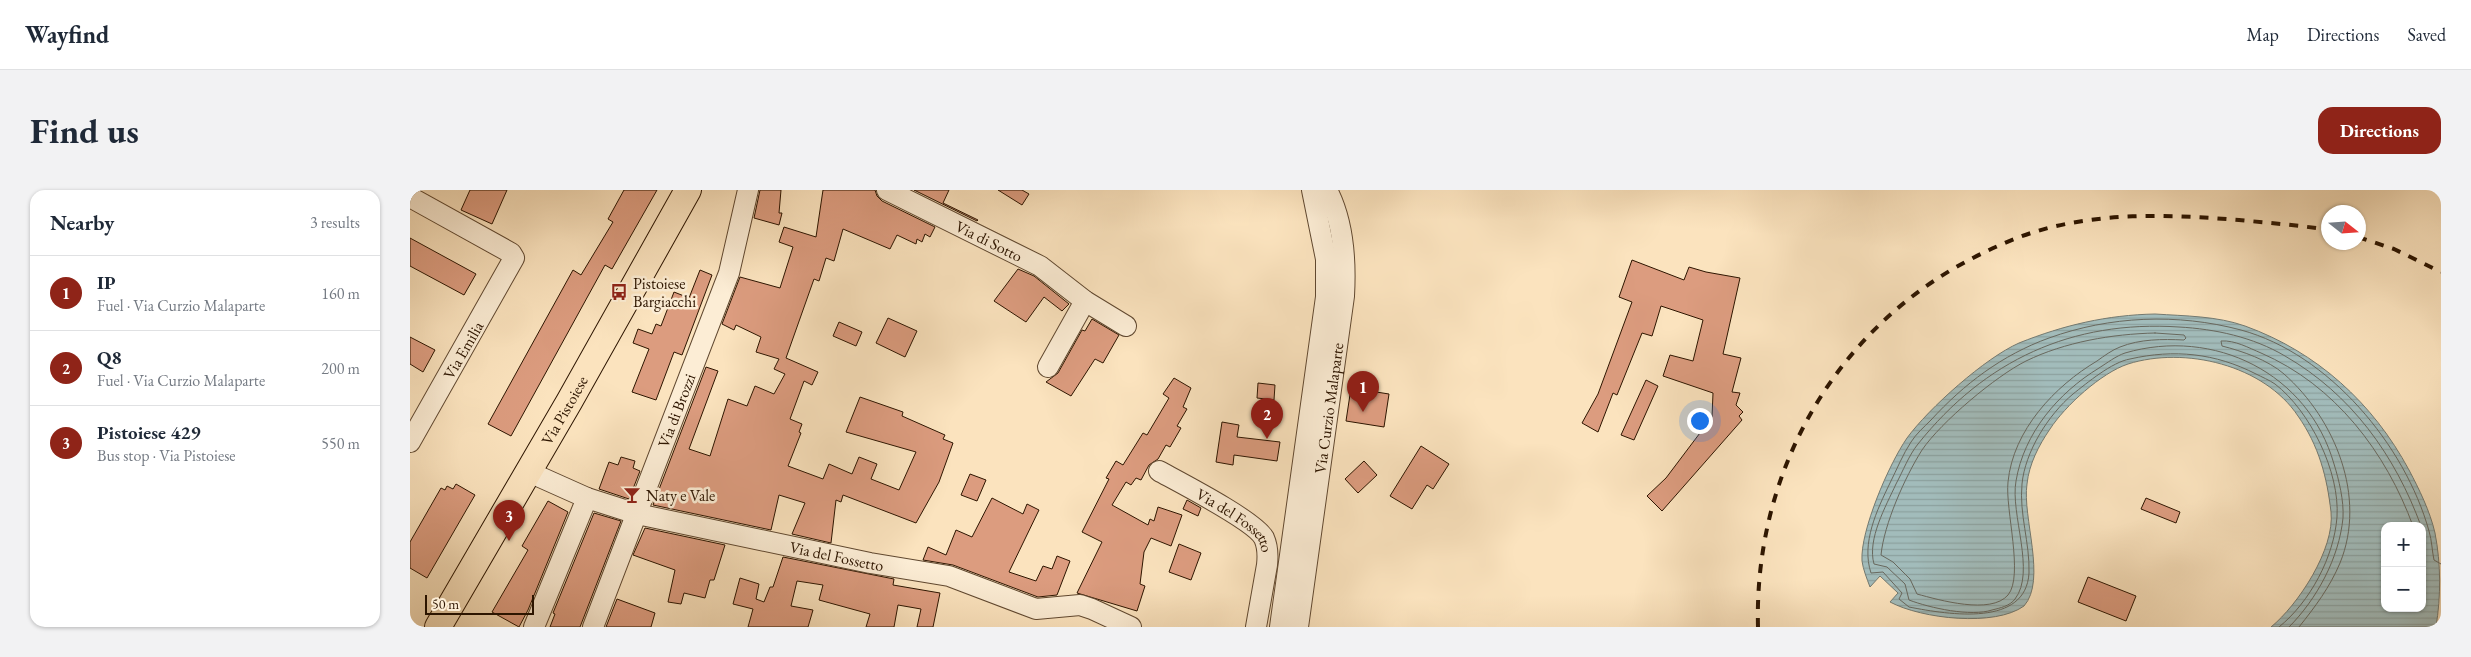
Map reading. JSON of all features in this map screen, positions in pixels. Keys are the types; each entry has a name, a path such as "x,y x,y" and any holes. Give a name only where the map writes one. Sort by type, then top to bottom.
{"main road":[{"name":"Via Pistoiese","path":"438,627 569,402 688,190"},
{"name":"Via Pistoiese","path":"452,627 540,477 700,190"}],"street":[{"name":"Via di Brozzi","path":"593,627 729,273 748,190"},
{"name":"Via di Sotto","path":"887,190 1040,266 1084,301 1126,326"},
{"name":"Via Curzio Malaparte","path":"1280,627 1326,297 1326,259 1312,190"},
{"name":"Via Curzio Malaparte","path":"1298,627 1344,296 1344,260 1339,222 1327,190"},
{"name":"Via Emilia","path":"410,197 511,253 514,258 410,442"},
{"path":"1048,367 1084,301"},
{"name":"Via del Fossetto","path":"1159,471 1234,515 1258,531 1264,538 1268,565 1256,627"},
{"name":"Via del Fossetto","path":"540,477 587,498 637,514 870,563 949,576 1036,609 1080,605 1131,627"},
{"path":"534,627 587,498"}],"water":[{"path":"2155,314 2201,317 2245,326 2296,350 2319,365 2360,402 2395,446 2417,485 2430,517 2435,533 2439,568 2439,604 2436,627 2271,627 2292,605 2313,575 2321,559 2331,527 2327,486 2317,450 2298,416 2283,398 2265,384 2244,372 2222,364 2174,357 2150,359 2128,364 2095,382 2065,410 2042,442 2032,462 2027,484 2026,498 2034,565 2031,595 2024,606 2011,613 1995,617 1958,618 1939,616 1920,613 1890,602 1898,593 1880,576 1870,587 1862,561 1866,533 1884,480 1907,438 1917,426 1943,399 1974,372 2005,350 2052,331 2120,316"}],"building":[{"path":"470,190 507,190 492,224 461,210"},
{"path":"624,190 657,190 612,269 605,265 511,436 488,424 573,270 581,275 613,222 608,219"},
{"path":"760,190 781,190 779,213 782,213 779,225 754,218"},
{"path":"823,190 875,190 877,196 882,201 935,227 930,237 925,234 922,242 917,239 916,244 897,235 890,249 843,229 834,261 826,258 819,281 814,279 786,358 818,372 812,385 804,381 790,419 802,424 799,432 801,433 788,466 823,479 829,464 852,474 859,457 877,464 871,479 899,490 916,452 846,432 860,397 903,412 902,416 945,435 943,439 953,443 939,482 916,523 843,495 841,502 836,500 831,543 792,534 805,503 779,495 771,530 653,505 706,367 718,371 689,449 710,456 728,399 747,406 755,386 774,394 785,374 774,369 779,359 756,352 761,337 736,325 734,330 722,324 740,277 780,288 793,247 779,242 784,227 816,237"},
{"path":"914,190 949,190 943,203 978,220 977,221"},
{"path":"998,190 1022,190 1029,194 1022,205"},
{"path":"410,238 476,274 464,295 410,266"},
{"path":"1632,260 1684,280 1689,267 1740,278 1723,354 1741,358 1732,392 1740,393 1736,405 1743,412 1739,416 1742,420 1662,511 1647,496 1666,478 1712,417 1713,393 1663,376 1670,355 1693,361 1703,320 1661,306 1652,336 1642,333 1617,395 1613,393 1598,432 1582,423 1598,394 1632,302 1619,297"},
{"path":"1018,269 1034,276 1069,304 1062,311 1044,297 1026,322 994,301"},
{"path":"700,270 712,275 682,355 674,352 656,400 632,392 649,349 633,343 638,329 652,334 656,324 661,326 674,292 689,298"},
{"path":"888,318 917,331 905,357 876,343"},
{"path":"1092,319 1119,335 1103,363 1095,359 1071,396 1046,382 1058,373 1082,330 1085,331"},
{"path":"839,322 862,332 856,346 833,336"},
{"path":"410,337 435,350 423,372 410,364"},
{"path":"1174,378 1191,388 1183,407 1187,409 1177,426 1181,428 1170,447 1166,445 1158,459 1149,465 1141,480 1136,478 1131,485 1126,482 1112,505 1148,525 1150,519 1154,521 1158,507 1182,515 1171,546 1151,538 1144,552 1140,584 1145,586 1137,611 1077,593 1102,542 1082,532 1109,479 1106,478 1116,461 1123,465 1143,433 1147,435 1169,398 1163,394"},
{"path":"1646,380 1658,386 1634,440 1621,435"},
{"path":"1258,383 1275,385 1274,400 1257,398"},
{"path":"1351,388 1389,394 1384,427 1346,421"},
{"path":"1222,422 1239,425 1237,437 1280,442 1277,461 1234,455 1233,465 1216,462"},
{"path":"1421,446 1449,464 1433,489 1427,485 1412,509 1390,496"},
{"path":"621,457 635,461 633,468 640,471 629,499 599,489 609,462 618,465"},
{"path":"1364,461 1377,475 1358,493 1345,479"},
{"path":"970,474 986,480 977,501 961,495"},
{"path":"456,484 475,495 427,578 410,568 410,542 441,488 445,490 447,486 453,489"},
{"path":"992,498 1023,514 1027,504 1039,510 1009,572 1036,581 1043,566 1052,569 1057,556 1070,561 1057,595 1038,597 953,565 923,560 928,547 946,555 956,530 972,537"},
{"path":"2146,498 2180,512 2176,523 2141,509"},
{"path":"1187,500 1201,508 1198,516 1183,509"},
{"path":"548,501 568,512 528,610 519,627 492,612 528,550 522,546"},
{"path":"594,513 621,521 580,627 550,627 555,614 553,613"},
{"path":"645,528 725,545 714,580 710,580 705,598 684,593 681,604 668,602 675,570 633,555"},
{"path":"1179,544 1201,553 1191,580 1169,572"},
{"path":"783,557 894,579 893,585 940,593 933,627 917,627 921,609 898,605 894,627 866,627 870,614 819,600 823,585 797,581 791,606 813,610 808,627 748,627 753,609 733,604 740,578 759,584 756,599 764,602 770,587 773,587"},
{"path":"2088,577 2136,596 2126,621 2078,602"},
{"path":"617,599 655,613 651,627 606,627"}],"railway":[{"path":"1758,627 1760,572 1769,519 1785,467 1808,419 1837,374 1871,333 1912,297 1958,266 1992,249 2040,230 2075,222 2122,217 2168,216 2239,220 2321,229"},
{"path":"2366,240 2394,249 2441,272"}],"place":[{"name":"Pistoiese Bargiacchi","path":"619,292"},
{"name":"IP","path":"1363,412"},
{"name":"Q8","path":"1267,439"},
{"name":"Naty e Vale","path":"632,495"},
{"name":"Pistoiese 429","path":"509,541"}]}
